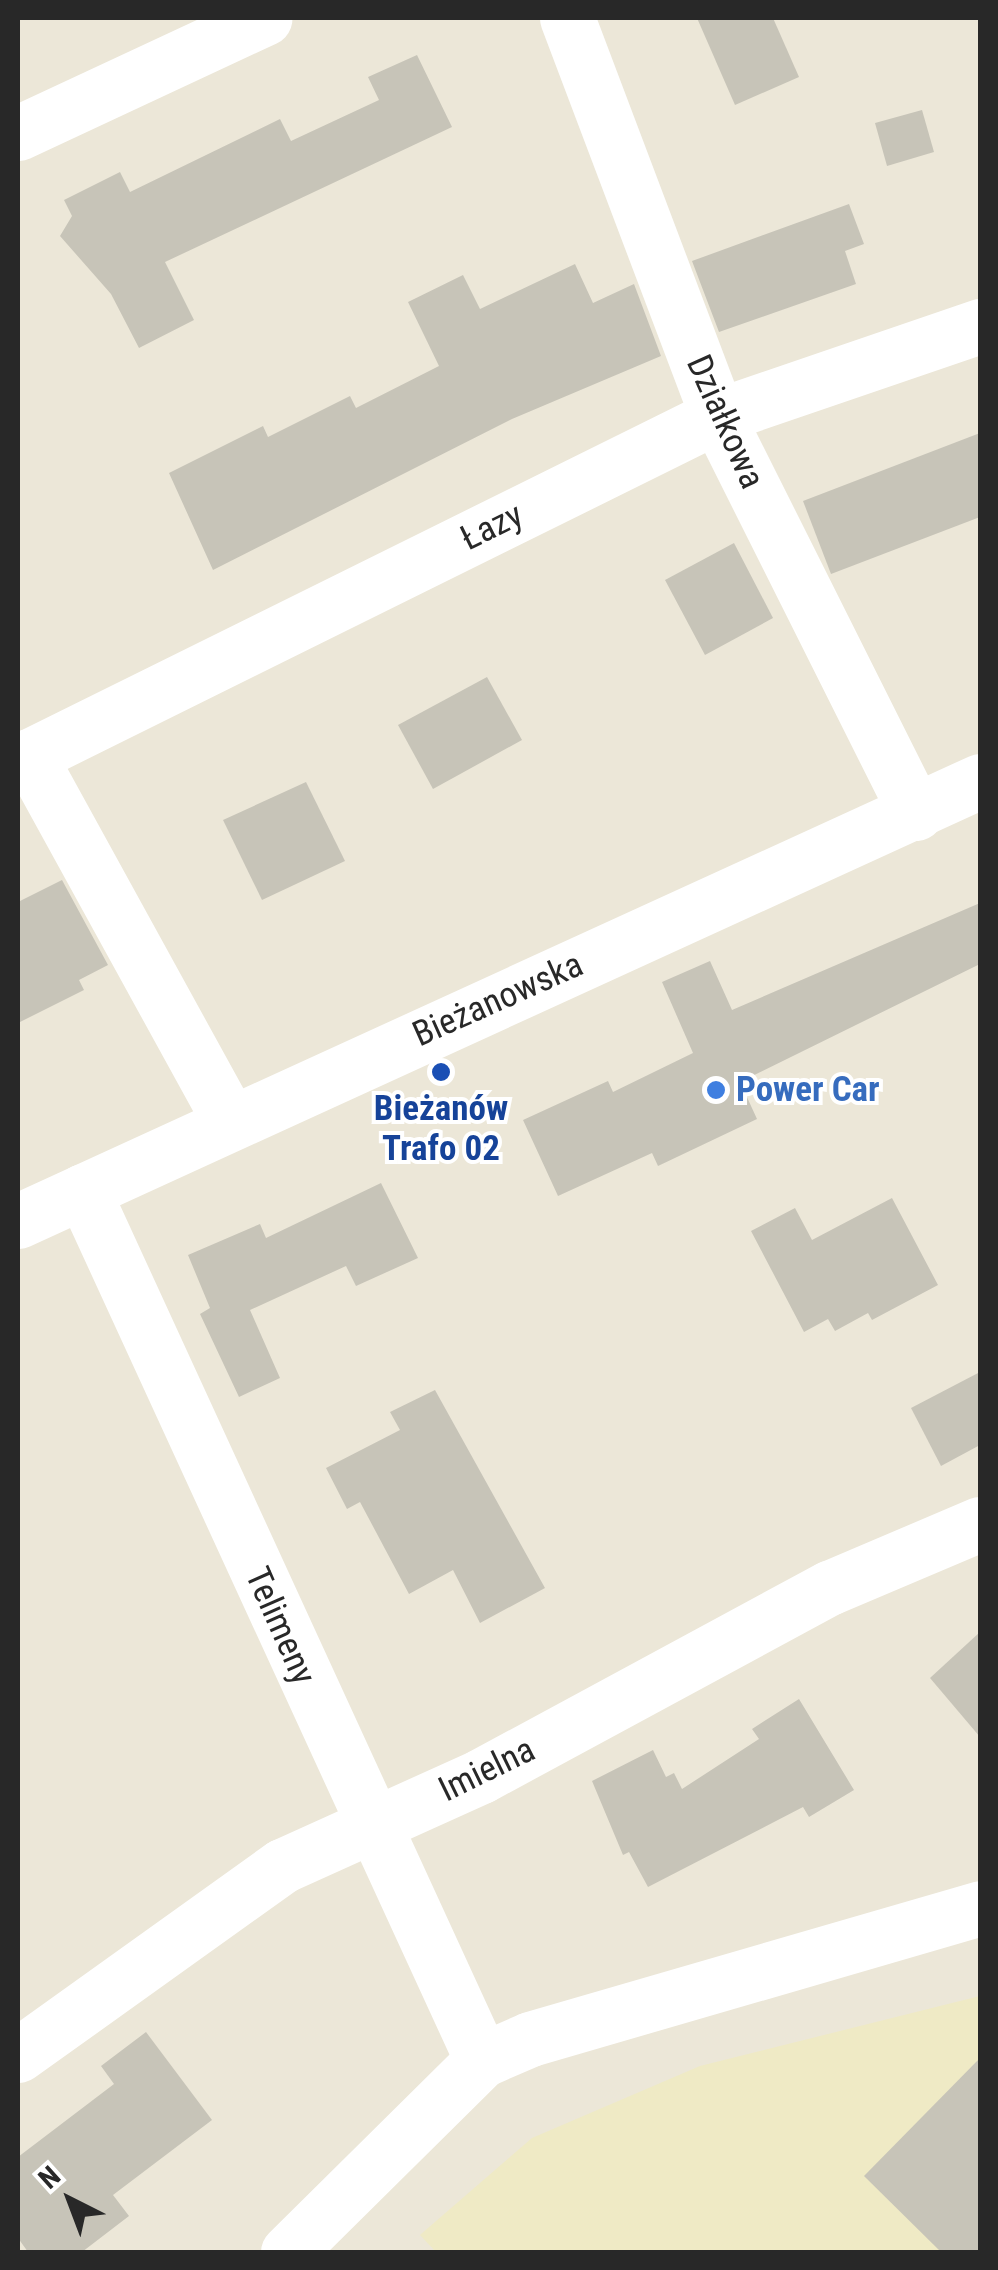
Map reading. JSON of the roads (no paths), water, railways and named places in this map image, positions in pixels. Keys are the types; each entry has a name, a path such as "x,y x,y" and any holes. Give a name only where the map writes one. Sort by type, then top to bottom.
{"street":[{"path":"18,132 265,18"},
{"name":"Działkowa","path":"567,18 717,416 916,812"},
{"name":"Łazy","path":"23,759 717,416 980,326"},
{"path":"23,759 230,1122"},
{"name":"Bieżanowska","path":"18,1221 980,781"},
{"name":"Telimeny","path":"83,1191 370,1825 482,2060"},
{"name":"Imielna","path":"18,2054 282,1866 481,1776 828,1588 980,1524"},
{"path":"288,2252 482,2060 530,2038 980,1908"}],"place":[{"name":"Bieżanów Trafo 02","path":"441,1072"},
{"name":"Power Car","path":"716,1090"}]}
